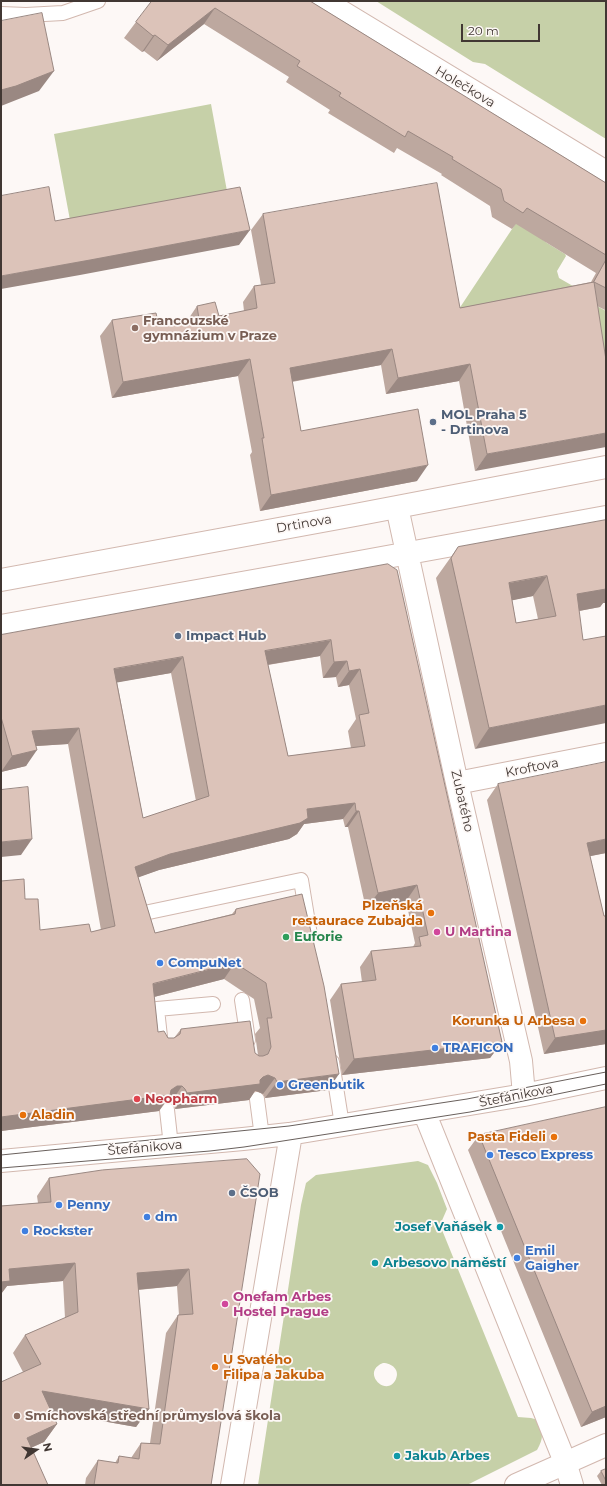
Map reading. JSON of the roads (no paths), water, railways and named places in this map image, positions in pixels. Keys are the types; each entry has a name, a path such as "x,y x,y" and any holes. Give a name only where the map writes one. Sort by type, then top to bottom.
{"street":[{"name":"Holečkova","path":"324,1 606,172"},
{"name":"Drtinova","path":"1,580 606,467"},
{"name":"Zubatého","path":"397,507 457,783 521,1061 524,1095"},
{"path":"1,626 407,554 606,516"},
{"name":"Kroftova","path":"457,783 606,754"},
{"name":"Štefánikova","path":"426,1112 524,1095 606,1078"},
{"path":"232,1485 290,1140 289,1134 426,1112 427,1119 446,1168 565,1462 572,1485"},
{"name":"Štefánikova","path":"1,1161 289,1134"},
{"path":"516,1485 606,1445"}],"lane":[{"path":"1,14 26,15 63,13 98,1"},
{"path":"149,912 301,880 312,948"},
{"path":"242,1000 249,1050"},
{"path":"161,1046 157,1009 213,1004"},
{"path":"329,1047 342,1125"},
{"path":"257,1099 262,1137"},
{"path":"167,1110 171,1146"}],"tram line":[{"path":"1,1155 289,1126 467,1099 606,1072"},
{"path":"1,1168 244,1147 470,1112 606,1084"}],"place":[{"name":"Francouzské gymnázium v Praze","path":"135,328"},
{"name":"MOL Praha 5 - Drtinova","path":"433,422"},
{"name":"Impact Hub","path":"178,636"},
{"name":"Plzeňská restaurace Zubajda","path":"431,913"},
{"name":"U Martina","path":"437,932"},
{"name":"Euforie","path":"286,937"},
{"name":"CompuNet","path":"160,963"},
{"name":"Korunka U Arbesa","path":"583,1021"},
{"name":"TRAFICON","path":"435,1048"},
{"name":"Greenbutik","path":"280,1085"},
{"name":"Neopharm","path":"137,1099"},
{"name":"Aladin","path":"23,1115"},
{"name":"Pasta Fideli","path":"554,1137"},
{"name":"Tesco Express","path":"490,1155"},
{"name":"ČSOB","path":"232,1193"},
{"name":"Penny","path":"59,1205"},
{"name":"dm","path":"147,1217"},
{"name":"Josef Vaňásek","path":"500,1227"},
{"name":"Rockster","path":"25,1231"},
{"name":"Emil Gaigher","path":"517,1258"},
{"name":"Arbesovo náměstí","path":"375,1263"},
{"name":"Onefam Arbes Hostel Prague","path":"225,1304"},
{"name":"U Svatého Filipa a Jakuba","path":"215,1367"},
{"name":"Smíchovská střední průmyslová škola","path":"17,1416"},
{"name":"Jakub Arbes","path":"397,1456"}]}
